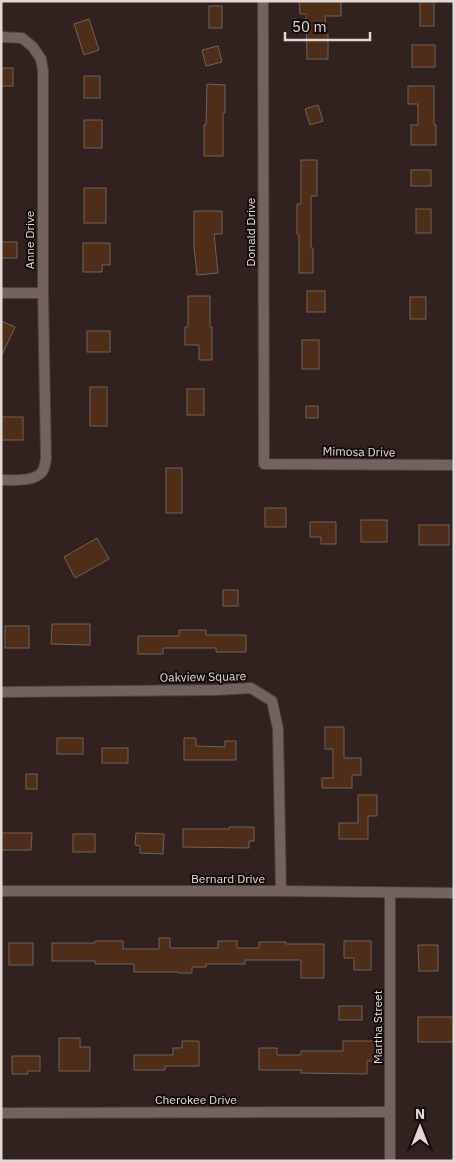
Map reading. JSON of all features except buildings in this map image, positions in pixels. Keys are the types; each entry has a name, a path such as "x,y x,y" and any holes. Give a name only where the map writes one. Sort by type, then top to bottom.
{"street":[{"name":"Donald Drive","path":"263,1 264,464"},
{"name":"Anne Drive","path":"1,37 22,38 33,47 41,59 42,65 46,459 44,470 41,474 30,478 1,480"},
{"path":"1,292 43,292"},
{"name":"Mimosa Drive","path":"264,464 454,465"},
{"name":"Oakview Square","path":"1,692 251,688 272,701 278,729 282,891"},
{"name":"Bernard Drive","path":"1,891 454,893"},
{"name":"Martha Street","path":"390,893 390,1161"},
{"name":"Cherokee Drive","path":"1,1113 390,1112"}]}
